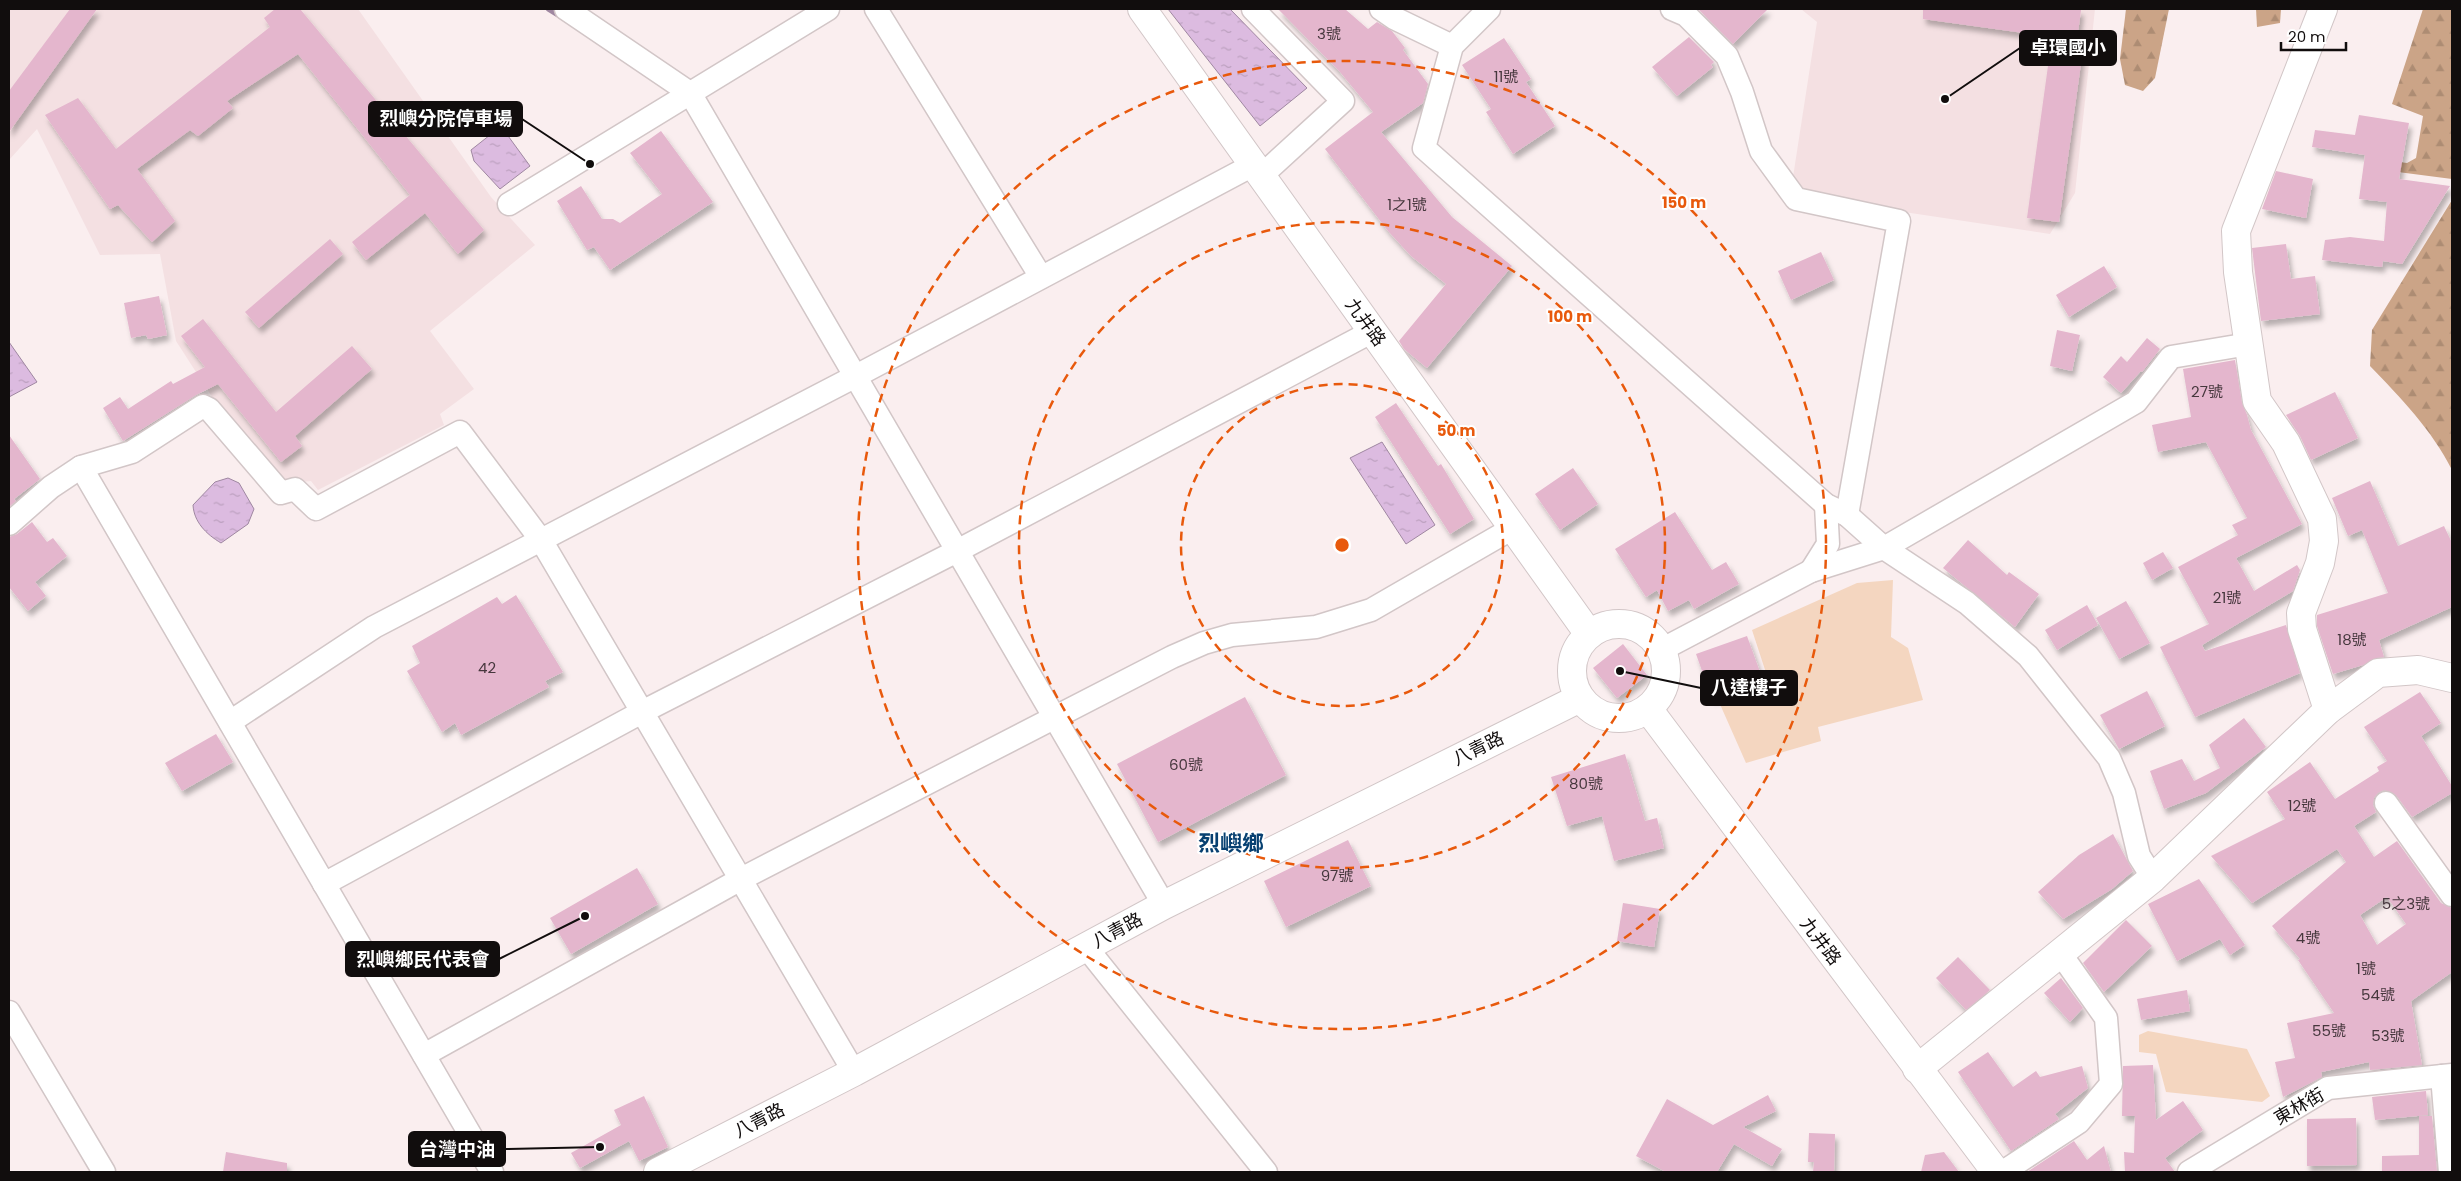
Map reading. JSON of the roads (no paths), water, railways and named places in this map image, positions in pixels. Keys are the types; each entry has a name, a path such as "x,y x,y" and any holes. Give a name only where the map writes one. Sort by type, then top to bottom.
{"main road":[{"name":"九井路","path":"1142,9 1589,634"},
{"path":"2323,9 2236,232 2238,272 2257,400 2286,443 2322,519 2324,541 2320,563 2301,613 2302,630 2328,710"},
{"path":"1615,624 1629,625 1642,630 1654,638 1662,650 1666,662 1667,675 1664,688 1648,709 1634,716 1619,718 1604,716 1591,709 1580,698 1574,685 1572,671 1574,657 1580,645 1589,634 1602,627 1615,624"},
{"path":"1917,1070 2153,878 2328,710 2378,673 2418,670 2452,678"},
{"name":"八青路","path":"658,1172 854,1072 1164,905 1580,698"},
{"name":"九井路","path":"1648,709 1917,1070 1996,1172"}],"street":[{"path":"566,9 690,93 1164,905"},
{"path":"509,204 828,9"},
{"path":"876,9 1041,277"},
{"path":"230,722 374,627 856,376 1041,277 1257,170 1343,101 1253,9"},
{"path":"1381,9 1394,18 1452,46"},
{"path":"1488,9 1452,46 1424,148 1826,505 1847,515 1884,548 1967,603 2028,656 2109,758 2124,793 2139,856 2153,878"},
{"path":"1672,9 1686,15 1727,56 1742,92 1760,151 1796,199 1899,221 1847,515"},
{"path":"324,884 642,712 957,551 1373,331"},
{"path":"1662,650 1811,571 1884,548 2136,402 2171,357 2248,344"},
{"path":"9,524 51,487 81,467 132,452 203,406 209,408 281,493 295,489 316,509 460,432 541,540 854,1072"},
{"path":"81,467 492,1172"},
{"path":"1811,571 1828,544 1826,505"},
{"path":"424,1055 741,879 1054,716 1204,643 1232,635 1316,627 1371,610 1513,528"},
{"path":"2386,803 2452,896"},
{"path":"1086,947 1266,1172"},
{"path":"2003,1172 2079,1122 2111,1084 2106,1018 2060,954"},
{"path":"9,1012 104,1172"},
{"path":"2447,1075 2450,1172"},
{"name":"東林街","path":"2189,1172 2328,1088 2447,1075"}],"water":[{"path":"1168,9 1230,9 1307,88 1260,126"},
{"path":"503,129 530,166 500,189 474,161 471,150 495,131"},
{"path":"9,342 37,382 9,397"},
{"path":"1382,442 1435,525 1406,544 1350,458"},
{"path":"228,478 239,483 254,509 248,524 221,543 210,536 198,522 193,505 215,482"}],"waterway":[{"path":"549,9 562,17"}],"place":[{"name":"卓環國小","path":"1945,99"},
{"name":"烈嶼分院停車場","path":"590,164"},
{"name":"八達樓子","path":"1620,671"},
{"name":"烈嶼鄉民代表會","path":"585,916"},
{"name":"台灣中油","path":"600,1147"}],"district":[{"name":"烈嶼鄉","path":"1231,843"}]}
